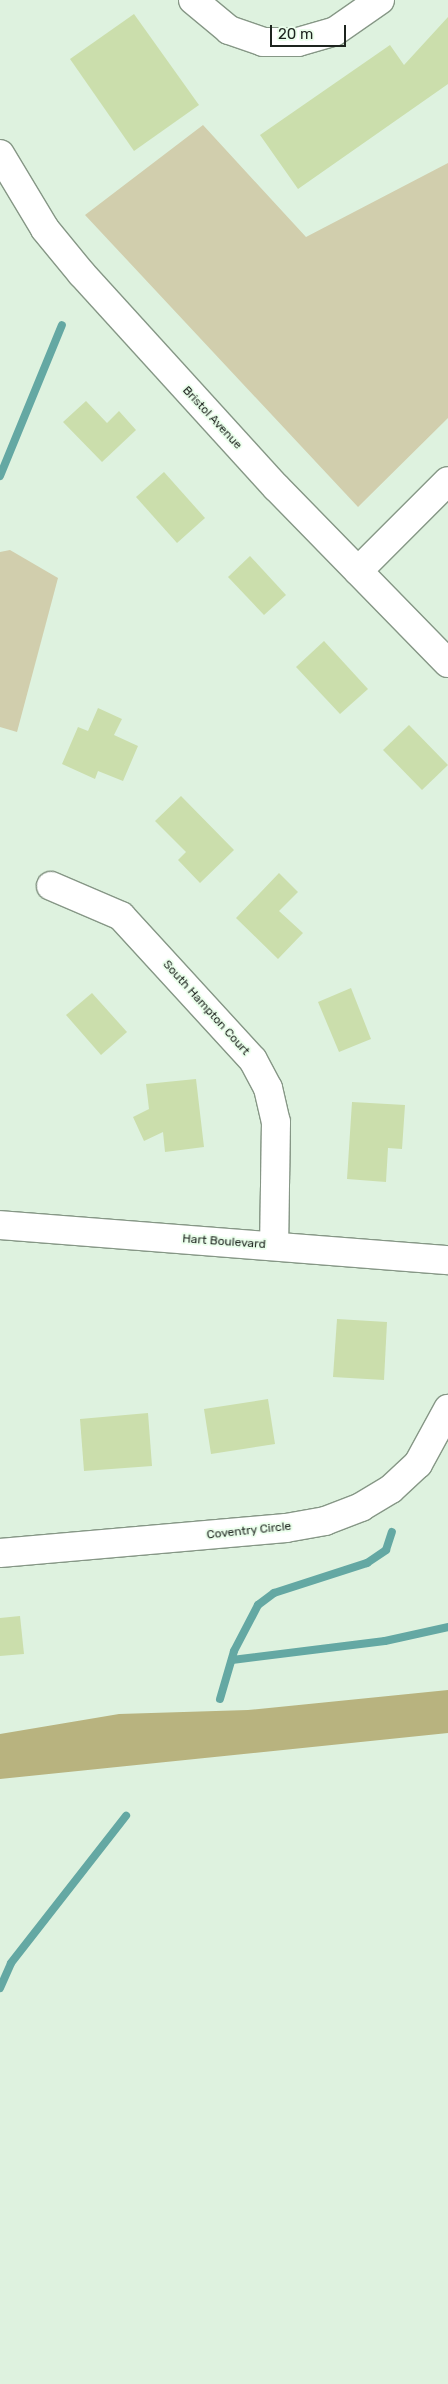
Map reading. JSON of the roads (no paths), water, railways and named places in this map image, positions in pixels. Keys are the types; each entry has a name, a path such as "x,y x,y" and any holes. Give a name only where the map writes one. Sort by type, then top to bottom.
{"street":[{"path":"193,0 229,30 263,42 298,42 334,32 380,0"},
{"name":"Bristol Avenue","path":"0,154 45,229 82,274 358,571 448,663"},
{"path":"358,571 448,481"},
{"name":"South Hampton Court","path":"51,886 121,916 253,1060 268,1088 276,1122 274,1246"},
{"name":"Hart Boulevard","path":"0,1225 448,1260"},
{"name":"Coventry Circle","path":"0,1553 286,1528 325,1520 361,1508 391,1488 418,1464 448,1409"}],"waterway":[{"path":"0,476 62,325"},
{"path":"220,1699 234,1651 258,1605 274,1593 367,1563 386,1550 392,1532"},
{"path":"232,1660 385,1641 448,1627"},
{"path":"0,1988 11,1963 126,1816"}]}
